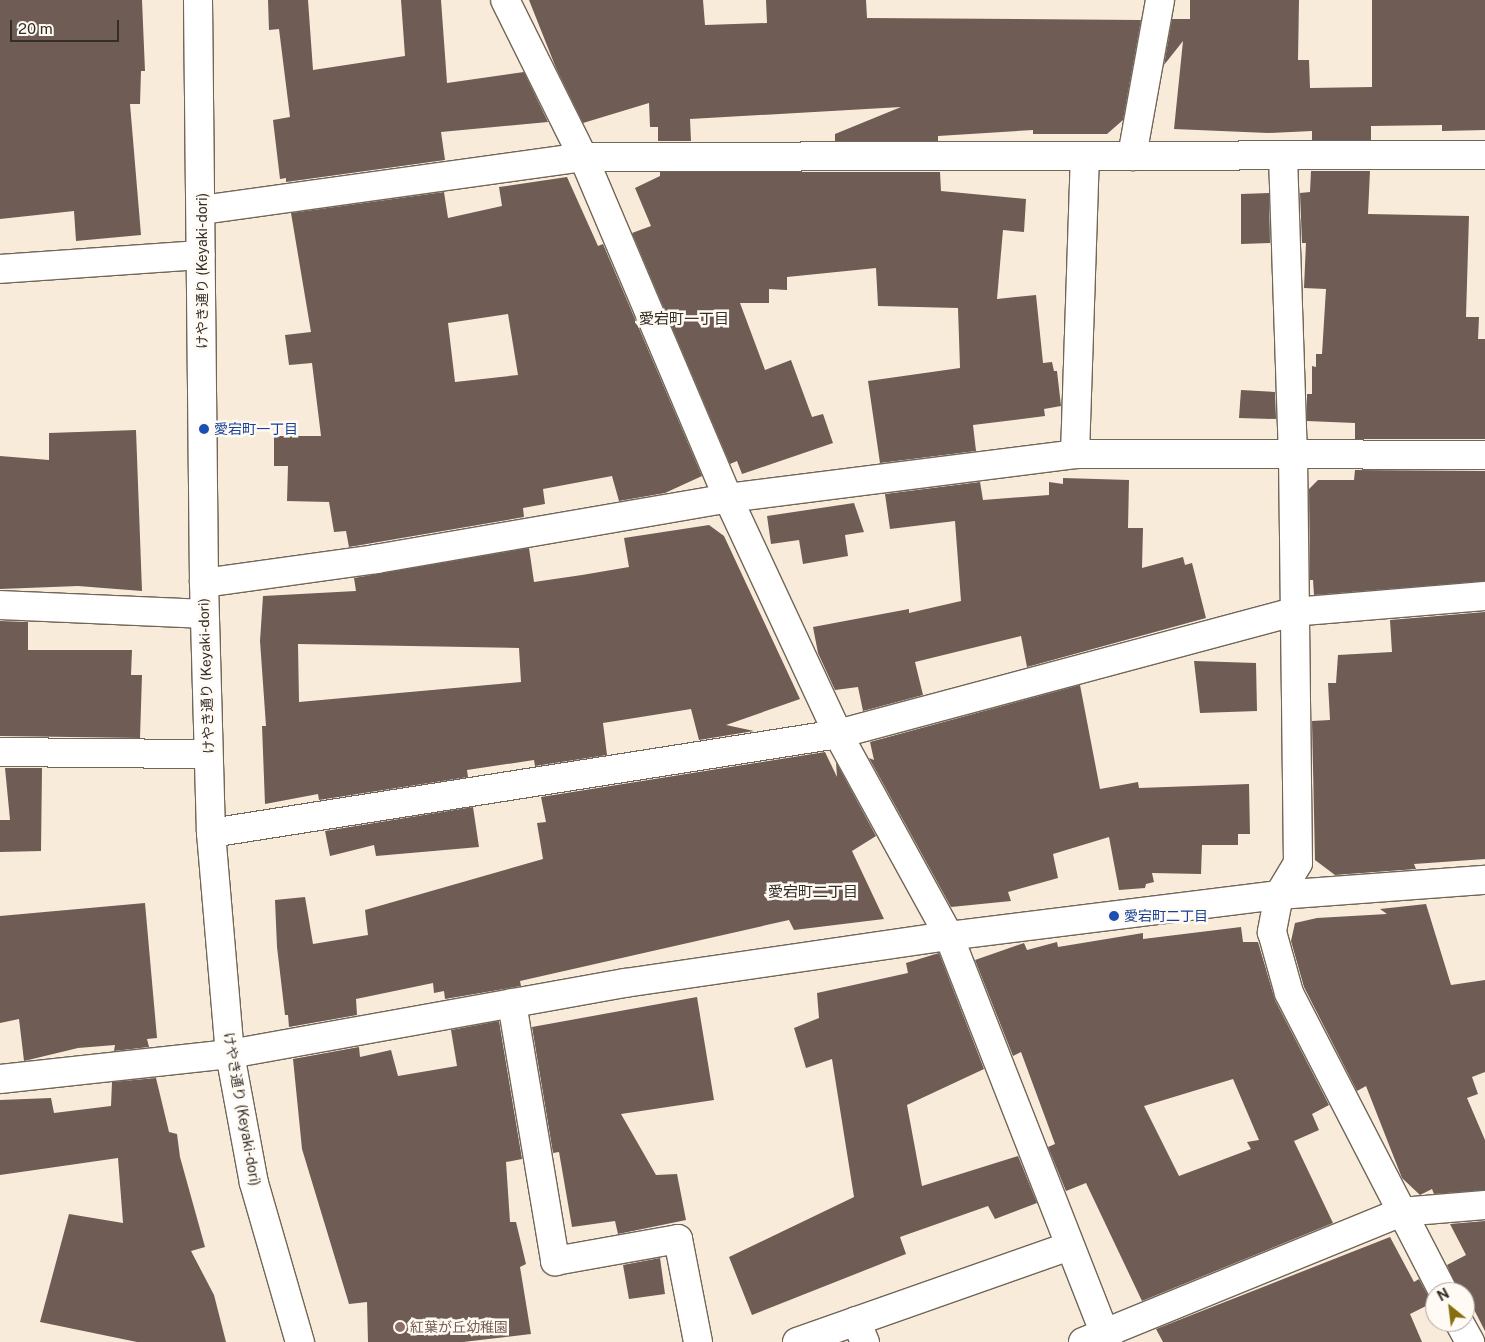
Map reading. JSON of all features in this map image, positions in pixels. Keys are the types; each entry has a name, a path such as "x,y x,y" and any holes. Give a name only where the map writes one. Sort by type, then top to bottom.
{"street":[{"name":"けやき通り (Keyaki-dori)","path":"198,0 202,210 204,614 211,832 230,1054 254,1183 300,1342"},
{"path":"505,0 583,157 728,498 838,734 948,936 1069,1246 1098,1339 1401,1212 1485,1205"},
{"path":"1132,156 1160,0"},
{"path":"202,210 583,157 1485,155"},
{"path":"1075,454 1085,156"},
{"path":"1283,156 1292,454 1298,863 1280,895 1272,932 1288,993 1439,1282"},
{"path":"0,269 201,255"},
{"path":"204,583 376,559 728,498 1075,454 1485,455"},
{"path":"211,832 838,734 1293,612 1485,596"},
{"path":"0,605 204,614"},
{"path":"0,752 208,754"},
{"path":"0,1079 230,1054 625,983 948,936 1280,895 1485,880"},
{"path":"512,1003 555,1261 678,1239 698,1342"},
{"path":"797,1342 861,1332 1069,1246"}],"building":[{"path":"0,0 142,0 145,71 141,71 140,104 130,104 141,235 76,241 74,211 0,219"},
{"path":"268,0 308,0 313,70 405,56 401,0 441,0 447,83 524,72 548,122 441,132 445,160 286,182 286,178 280,179 273,120 290,117 279,29 269,30"},
{"path":"529,0 703,0 705,25 767,23 766,0 866,0 867,18 1141,20 1123,120 1107,134 1033,134 1033,130 938,136 938,141 835,141 835,134 901,107 690,119 691,141 658,141 658,127 650,127 649,103 583,123 556,68"},
{"path":"1190,0 1299,0 1298,60 1309,60 1310,88 1372,87 1372,0 1485,0 1485,130 1442,131 1442,125 1371,126 1371,140 1312,140 1312,131 1268,133 1174,129 1183,41 1164,65 1172,19 1190,19"},
{"path":"1311,171 1370,171 1368,214 1469,216 1466,317 1479,317 1478,339 1485,339 1485,439 1355,439 1355,423 1307,421 1307,394 1312,394 1312,366 1316,367 1316,354 1322,354 1326,289 1304,288 1306,243 1302,243 1300,193 1310,192"},
{"path":"660,172 940,172 941,191 1026,199 1024,232 1003,230 997,299 1036,295 1043,363 1052,362 1054,371 1057,371 1061,406 1044,409 1045,416 973,425 976,451 880,463 868,381 960,368 958,308 878,306 876,268 787,277 787,290 769,289 769,303 740,303 765,370 791,360 812,417 823,414 833,443 742,474 737,461 730,464 632,233 651,226 635,188 660,176"},
{"path":"567,177 598,246 603,244 702,476 665,493 619,501 612,476 543,489 545,504 523,508 524,517 349,547 346,531 334,532 329,502 287,501 288,466 274,466 274,436 321,436 312,363 289,365 285,335 311,332 291,213 444,192 448,218 502,206 499,187","holes":["508,314 518,375 455,382 448,323"]},
{"path":"1269,193 1270,243 1241,244 1241,194"},
{"path":"1241,390 1275,392 1276,419 1239,418"},
{"path":"136,430 142,591 78,586 0,589 0,456 49,460 49,433"},
{"path":"1355,470 1485,471 1485,581 1314,595 1313,580 1310,580 1309,489 1318,480 1354,480"},
{"path":"1063,478 1129,480 1128,528 1143,528 1142,568 1183,557 1185,565 1192,563 1206,618 1027,667 1021,636 915,662 923,695 863,711 858,687 835,690 818,653 813,627 909,609 909,613 961,601 955,521 890,529 885,494 980,482 983,500 1049,495 1049,482 1063,484"},
{"path":"854,503 864,532 845,535 848,556 803,564 799,540 771,544 767,516"},
{"path":"709,525 724,536 800,699 726,725 754,731 699,740 691,709 603,723 607,755 535,766 534,760 467,770 468,777 319,800 318,794 265,804 262,726 266,726 260,641 263,596 356,591 354,578 529,548 534,582 582,575 629,567 624,538","holes":["298,644 519,648 521,682 299,702"]},
{"path":"1485,612 1485,859 1414,864 1416,869 1335,875 1315,860 1312,721 1330,720 1328,683 1336,683 1338,655 1392,652 1390,620"},
{"path":"0,621 28,622 28,650 132,650 131,675 142,675 140,738 0,736"},
{"path":"1194,661 1256,663 1257,711 1200,713"},
{"path":"1080,685 1100,789 1138,782 1139,788 1249,784 1250,834 1238,834 1238,845 1202,845 1201,874 1152,873 1154,882 1146,884 1145,888 1119,890 1109,837 1053,854 1058,878 1008,892 1011,901 951,907 869,758 874,760 870,742"},
{"path":"825,752 837,777 836,762 876,836 852,851 884,919 794,930 789,920 520,981 521,986 445,999 444,991 434,993 433,983 356,999 357,1015 289,1027 288,1015 285,1015 277,947 275,900 305,897 313,944 368,935 365,910 543,859 537,823 546,822 541,797"},
{"path":"5,768 42,768 41,851 0,852 0,820 10,820"},
{"path":"473,807 479,847 376,856 374,845 330,856 325,831"},
{"path":"145,903 157,1038 147,1039 149,1047 114,1051 115,1045 78,1048 24,1061 19,1019 0,1023 0,916"},
{"path":"1426,904 1451,985 1485,980 1485,1072 1472,1077 1478,1094 1467,1098 1485,1140 1485,1190 1434,1194 1432,1189 1420,1195 1402,1178 1366,1086 1357,1091 1304,987 1291,941 1295,923 1317,918 1387,914 1380,909"},
{"path":"1241,927 1243,942 1258,942 1275,1000 1329,1105 1312,1114 1319,1130 1294,1141 1333,1223 1142,1301 1086,1183 1066,1191 1048,1147 1055,1144 1021,1052 1013,1056 975,960 1024,943 1027,950 1057,942 1058,947 1143,933 1143,939","holes":["1233,1079 1259,1140 1247,1142 1251,1149 1179,1176 1144,1106"]},
{"path":"939,953 984,1069 907,1105 922,1186 1018,1156 1037,1203 995,1219 988,1206 900,1237 906,1254 752,1315 729,1257 854,1197 832,1059 806,1068 794,1028 819,1018 817,993 908,973 906,963"},
{"path":"697,997 714,1100 621,1114 656,1175 677,1174 686,1220 618,1234 615,1221 572,1227 559,1152 553,1153 532,1027"},
{"path":"499,1021 522,1159 506,1162 510,1222 516,1222 526,1264 520,1267 531,1334 463,1342 368,1342 367,1302 349,1304 302,1149 293,1059 359,1047 360,1057 391,1050 398,1076 457,1066 451,1030"},
{"path":"156,1078 169,1132 177,1134 180,1157 205,1247 191,1251 214,1295 226,1342 137,1342 40,1322 69,1214 123,1223 118,1158 0,1175 0,1100 51,1098 54,1113 111,1106 112,1082"},
{"path":"1485,1221 1485,1331 1475,1312 1475,1282 1454,1282 1447,1265 1466,1255 1450,1224"},
{"path":"1390,1237 1414,1282 1419,1279 1425,1290 1425,1306 1410,1314 1422,1342 1163,1342 1156,1329"},
{"path":"660,1258 665,1294 629,1299 623,1265"}],"place":[{"name":"愛宕町一丁目","path":"204,429"},
{"name":"愛宕町二丁目","path":"1114,916"},
{"name":"紅葉が丘幼稚園","path":"400,1327"}],"district":[{"name":"愛宕町一丁目","path":"684,319"},
{"name":"愛宕町二丁目","path":"813,892"}]}
